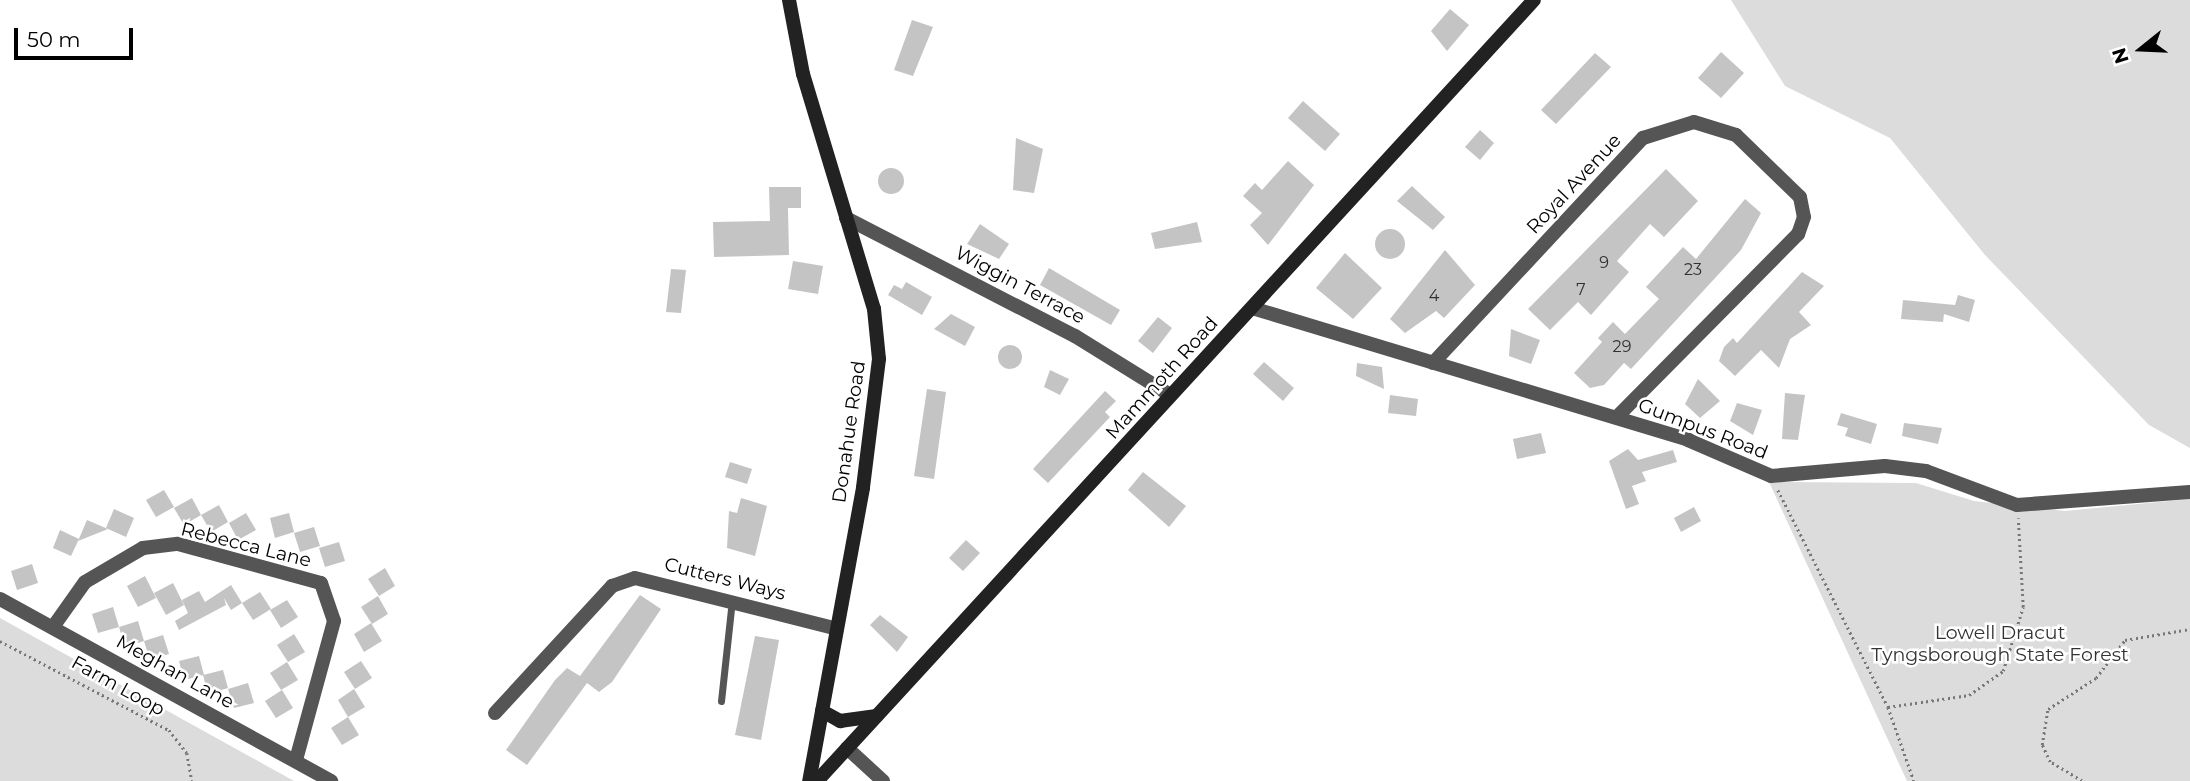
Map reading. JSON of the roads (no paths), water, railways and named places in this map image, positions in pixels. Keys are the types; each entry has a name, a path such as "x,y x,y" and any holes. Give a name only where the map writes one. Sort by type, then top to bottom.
{"main road":[{"name":"Donahue Road","path":"789,0 846,218 874,309 879,359 863,488 834,628 809,781"},
{"name":"Mammoth Road","path":"817,781 1534,0"},
{"path":"822,711 840,721 877,716"}],"street":[{"name":"Royal Avenue","path":"1433,363 1643,138 1694,122 1736,135 1800,197 1804,217 1798,234 1617,417"},
{"name":"Wiggin Terrace","path":"846,218 1075,336 1170,395"},
{"name":"Gumpus Road","path":"1252,308 1617,417 1772,476 1885,466 1926,471 2017,505 2190,492"},
{"name":"Rebecca Lane","path":"52,627 85,582 143,548 178,544 321,583 334,621 296,760"},
{"name":"Cutters Ways","path":"495,713 612,586 646,579 732,599 834,628"},
{"name":"Meghan Lane","path":"0,599 331,781"},
{"path":"848,748 883,781"}],"lane":[{"path":"721,701 732,599"}],"park label":[{"name":"Lowell Dracut Tyngsborough State Forest","path":"2000,644"}]}
